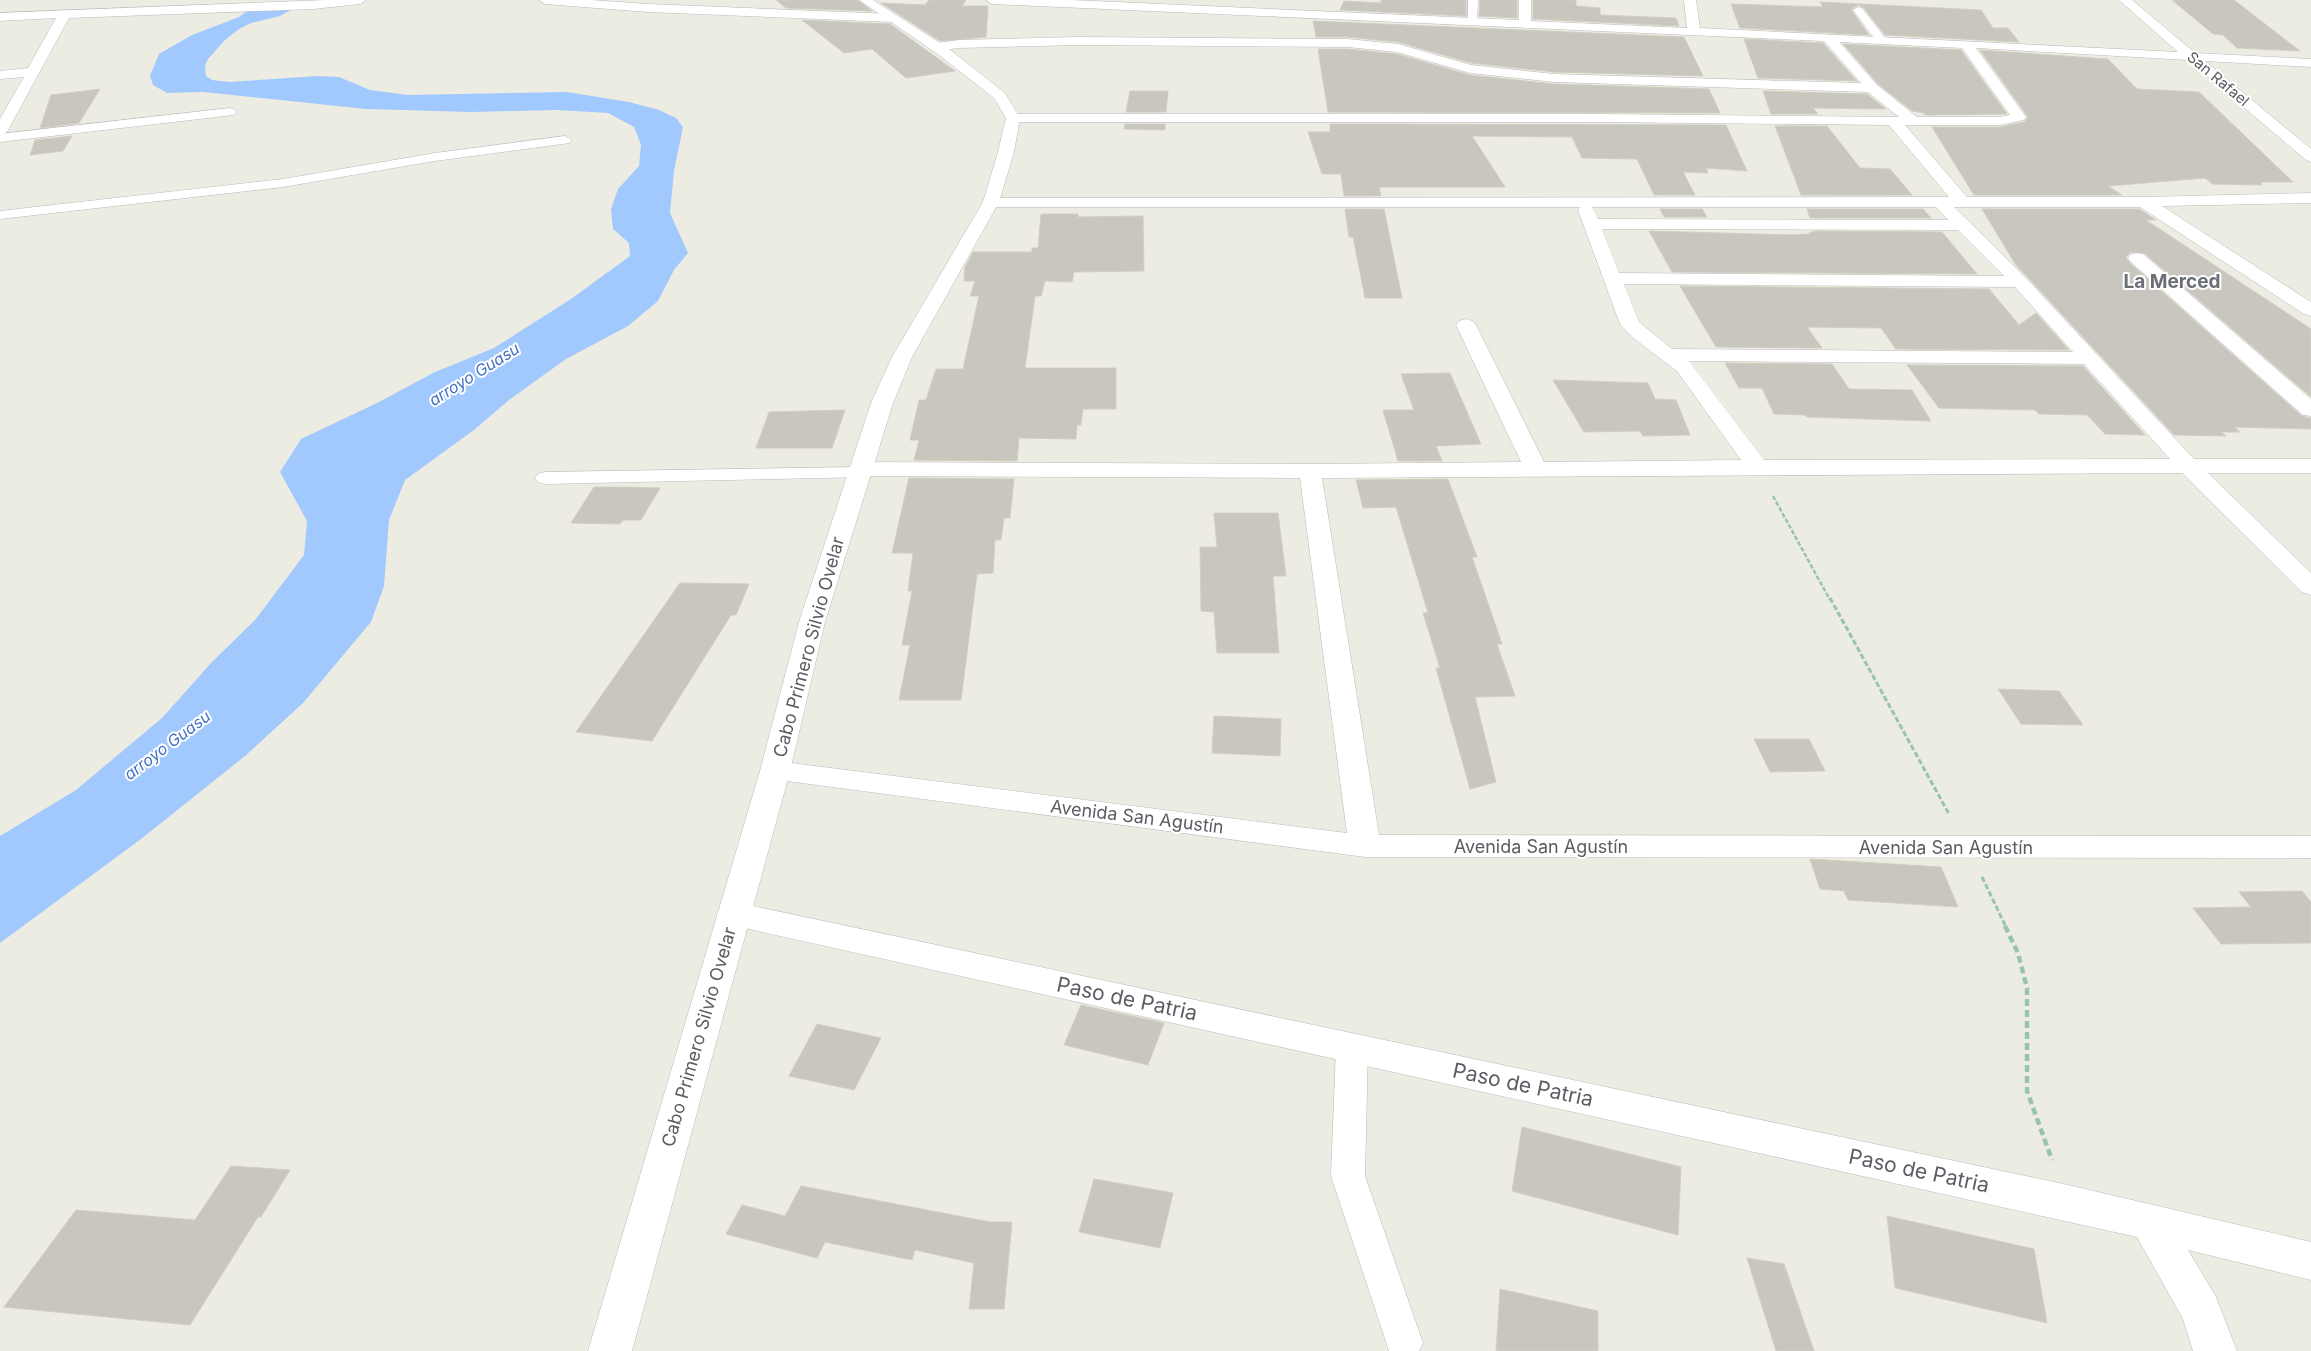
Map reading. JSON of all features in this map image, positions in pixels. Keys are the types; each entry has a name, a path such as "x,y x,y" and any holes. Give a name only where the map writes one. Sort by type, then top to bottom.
{"street":[{"path":"0,17 313,5 360,0"},
{"path":"545,0 608,5 893,18"},
{"path":"608,5 622,0"},
{"path":"865,0 936,47 1000,96 1013,118 1597,118 1893,122 2000,121 2019,117 1966,44"},
{"path":"992,0 1029,1 1085,9 1525,24 1966,44 2311,63"},
{"path":"1525,0 1525,24"},
{"path":"1690,0 1694,32"},
{"name":"San Rafael","path":"2125,0 2311,157"},
{"path":"0,132 65,14"},
{"path":"936,47 1080,36 1368,44 1407,50 1456,66 1554,78 1872,88"},
{"path":"1828,38 1872,88 1913,121"},
{"path":"0,75 33,72"},
{"name":"Cabo Primero Silvio Ovelar","path":"610,1351 775,771 812,622 882,403 902,357 991,202 1006,152 1013,118"},
{"path":"1893,122 1962,202"},
{"path":"991,202 2144,202 2247,198 2311,198"},
{"path":"1583,202 1630,324 1684,367 1757,467"},
{"path":"1940,202 2020,282 2188,466 2311,587"},
{"path":"2144,202 2311,310"},
{"path":"1592,224 1964,225"},
{"path":"2137,258 2311,410"},
{"path":"1613,278 2020,282"},
{"path":"1466,325 1536,469"},
{"path":"1667,355 2088,358"},
{"path":"860,471 1310,471 1757,467 2311,466"},
{"path":"1310,471 1365,846"},
{"name":"Avenida San Agustín","path":"775,771 1365,846 1968,849 2311,848"},
{"name":"Paso de Patria","path":"734,914 2049,1199 2311,1261"},
{"path":"2150,1223 2201,1311 2215,1351"}],"lane":[{"path":"1473,0 1473,22"},
{"path":"1858,10 1881,40"},
{"path":"0,138 230,112"},
{"path":"0,215 284,183 435,157 565,140"},
{"path":"545,478 860,471"},
{"path":"1352,1048 1348,1176 1404,1343"}],"water":[{"name":"arroyo Guasu","path":"296,7 280,16 251,23 239,29 225,40 208,59 205,66 206,76 212,80 230,82 318,76 339,77 370,90 408,95 567,92 629,102 659,110 676,118 683,127 674,171 670,213 688,253 674,270 658,301 628,326 566,359 405,480 389,520 384,586 371,622 303,703 245,756 141,839 0,943 0,836 76,790 162,718 212,662 255,620 304,555 307,521 280,472 301,439 377,403 435,372 494,348 571,299 630,256 629,243 613,229 611,209 618,189 639,166 641,145 634,127 608,113 557,110 471,112 366,109 203,92 167,93 153,85 150,76 159,54 192,35 239,17 250,9"}],"building":[{"path":"776,0 857,0 872,11 786,8"},
{"path":"929,0 966,0 962,6 988,6 986,37 940,41 881,3 925,5"},
{"path":"1381,0 1466,0 1466,16 1340,10 1344,1 1381,3"},
{"path":"1480,0 1517,0 1517,18 1479,16"},
{"path":"1533,0 1576,0 1576,6 1600,8 1600,15 1676,18 1679,26 1533,19"},
{"path":"2172,0 2234,0 2300,51 2237,48 2223,35 2213,34"},
{"path":"1820,2 1981,10 1993,28 2008,28 2019,42 1885,35 1863,7 1858,5 1852,8 1852,11 1869,35 1740,28 1731,4 1823,7"},
{"path":"802,20 890,24 955,71 906,78 872,49 844,53"},
{"path":"1313,21 1684,37 1703,76 1554,72 1471,63 1398,42 1347,37 1316,37"},
{"path":"1744,39 1823,43 1857,81 1758,78"},
{"path":"1843,44 1961,50 2007,114 1925,115 1924,113 1912,111 1878,84"},
{"path":"1318,49 1347,49 1397,54 1470,75 1554,84 1709,89 1720,113 1328,112"},
{"path":"1980,50 2108,59 2137,89 2199,92 2293,182 2260,182 2262,185 2212,184 2205,178 2108,186 2122,195 1974,195 1932,127 2000,127 2024,122 2028,117"},
{"path":"100,89 79,123 40,128 51,95"},
{"path":"1130,91 1168,91 1166,112 1126,112"},
{"path":"1763,91 1867,94 1886,109 1813,108 1818,114 1771,114"},
{"path":"1125,124 1165,124 1165,130 1124,129"},
{"path":"1330,124 1726,125 1747,171 1706,168 1708,173 1683,172 1695,195 1654,195 1637,159 1582,158 1572,137 1472,136 1505,187 1379,187 1381,196 1344,196 1341,174 1322,174 1308,132 1330,132"},
{"path":"1775,126 1827,126 1860,168 1890,169 1912,195 1801,195"},
{"path":"72,136 63,151 30,155 35,140"},
{"path":"1345,209 1384,209 1402,298 1365,298 1353,237 1349,237"},
{"path":"1660,209 1702,209 1707,217 1664,217"},
{"path":"1807,209 1923,209 1931,218 1810,218"},
{"path":"1982,209 2139,209 2156,220 2146,220 2311,329 2311,397 2144,253 2131,252 2126,257 2130,263 2302,416 2311,418 2311,429 2234,427 2240,432 2221,432 2226,436 2174,435 2016,265"},
{"path":"1041,214 1078,214 1078,217 1143,216 1144,271 1074,272 1072,282 1045,281 1041,296 1035,296 1025,368 1116,368 1116,409 1083,409 1081,425 1077,425 1076,439 1019,438 1017,461 914,460 919,440 910,440 919,400 926,400 936,369 963,369 979,296 970,296 975,281 964,281 965,267 973,252 1032,252 1032,248 1038,248"},
{"path":"1649,231 1793,235 1810,234 1816,231 1942,232 1977,274 1672,272"},
{"path":"1680,286 1989,289 2019,325 2036,313 2069,350 1896,349 1881,328 1807,327 1822,348 1716,347"},
{"path":"1725,363 1832,364 1849,389 1912,390 1931,421 1807,417 1806,415 1774,414 1762,388 1739,388"},
{"path":"1907,365 2083,366 2145,435 2105,434 2087,415 2039,414 2035,410 1939,408"},
{"path":"1450,373 1481,444 1436,446 1442,461 1398,461 1383,410 1414,410 1401,374"},
{"path":"1553,380 1648,383 1655,399 1676,400 1690,435 1643,436 1640,431 1584,432"},
{"path":"845,410 832,448 756,448 769,412"},
{"path":"909,478 1014,479 1010,518 1004,518 1001,540 995,540 993,573 977,574 961,700 899,700 910,645 902,645 912,591 908,591 913,553 892,553"},
{"path":"1448,479 1477,557 1472,557 1502,644 1497,644 1515,696 1475,697 1496,782 1470,789 1436,668 1440,668 1423,613 1428,613 1396,507 1363,508 1356,480"},
{"path":"594,487 660,488 641,520 623,520 620,524 571,523"},
{"path":"1214,513 1278,513 1286,576 1273,576 1279,653 1217,653 1214,612 1201,611 1200,547 1217,547"},
{"path":"680,583 749,584 736,615 731,615 652,741 576,732"},
{"path":"1998,689 2059,691 2083,725 2021,724"},
{"path":"1214,716 1281,719 1280,756 1212,753"},
{"path":"1754,739 1809,739 1825,771 1770,772"},
{"path":"1810,859 1941,867 1958,907 1848,900 1844,891 1820,889"},
{"path":"2302,891 2311,902 2311,943 2221,944 2193,908 2251,907 2239,892"},
{"path":"1081,1005 1164,1023 1148,1065 1064,1045"},
{"path":"817,1024 881,1038 854,1090 789,1076"},
{"path":"1522,1127 1681,1167 1678,1235 1512,1191"},
{"path":"231,1166 290,1170 190,1325 4,1307 76,1210 195,1220"},
{"path":"1094,1179 1173,1193 1160,1248 1079,1232"},
{"path":"801,1186 990,1222 1012,1222 1004,1309 969,1309 974,1263 915,1250 912,1260 825,1242 817,1258 726,1234 742,1205 785,1216"},
{"path":"1887,1216 2034,1249 2047,1323 1895,1288"},
{"path":"1747,1258 1784,1264 1814,1351 1776,1351"},
{"path":"1500,1289 1598,1311 1598,1351 1496,1351"}],"district":[{"name":"La Merced","path":"2172,281"}]}
